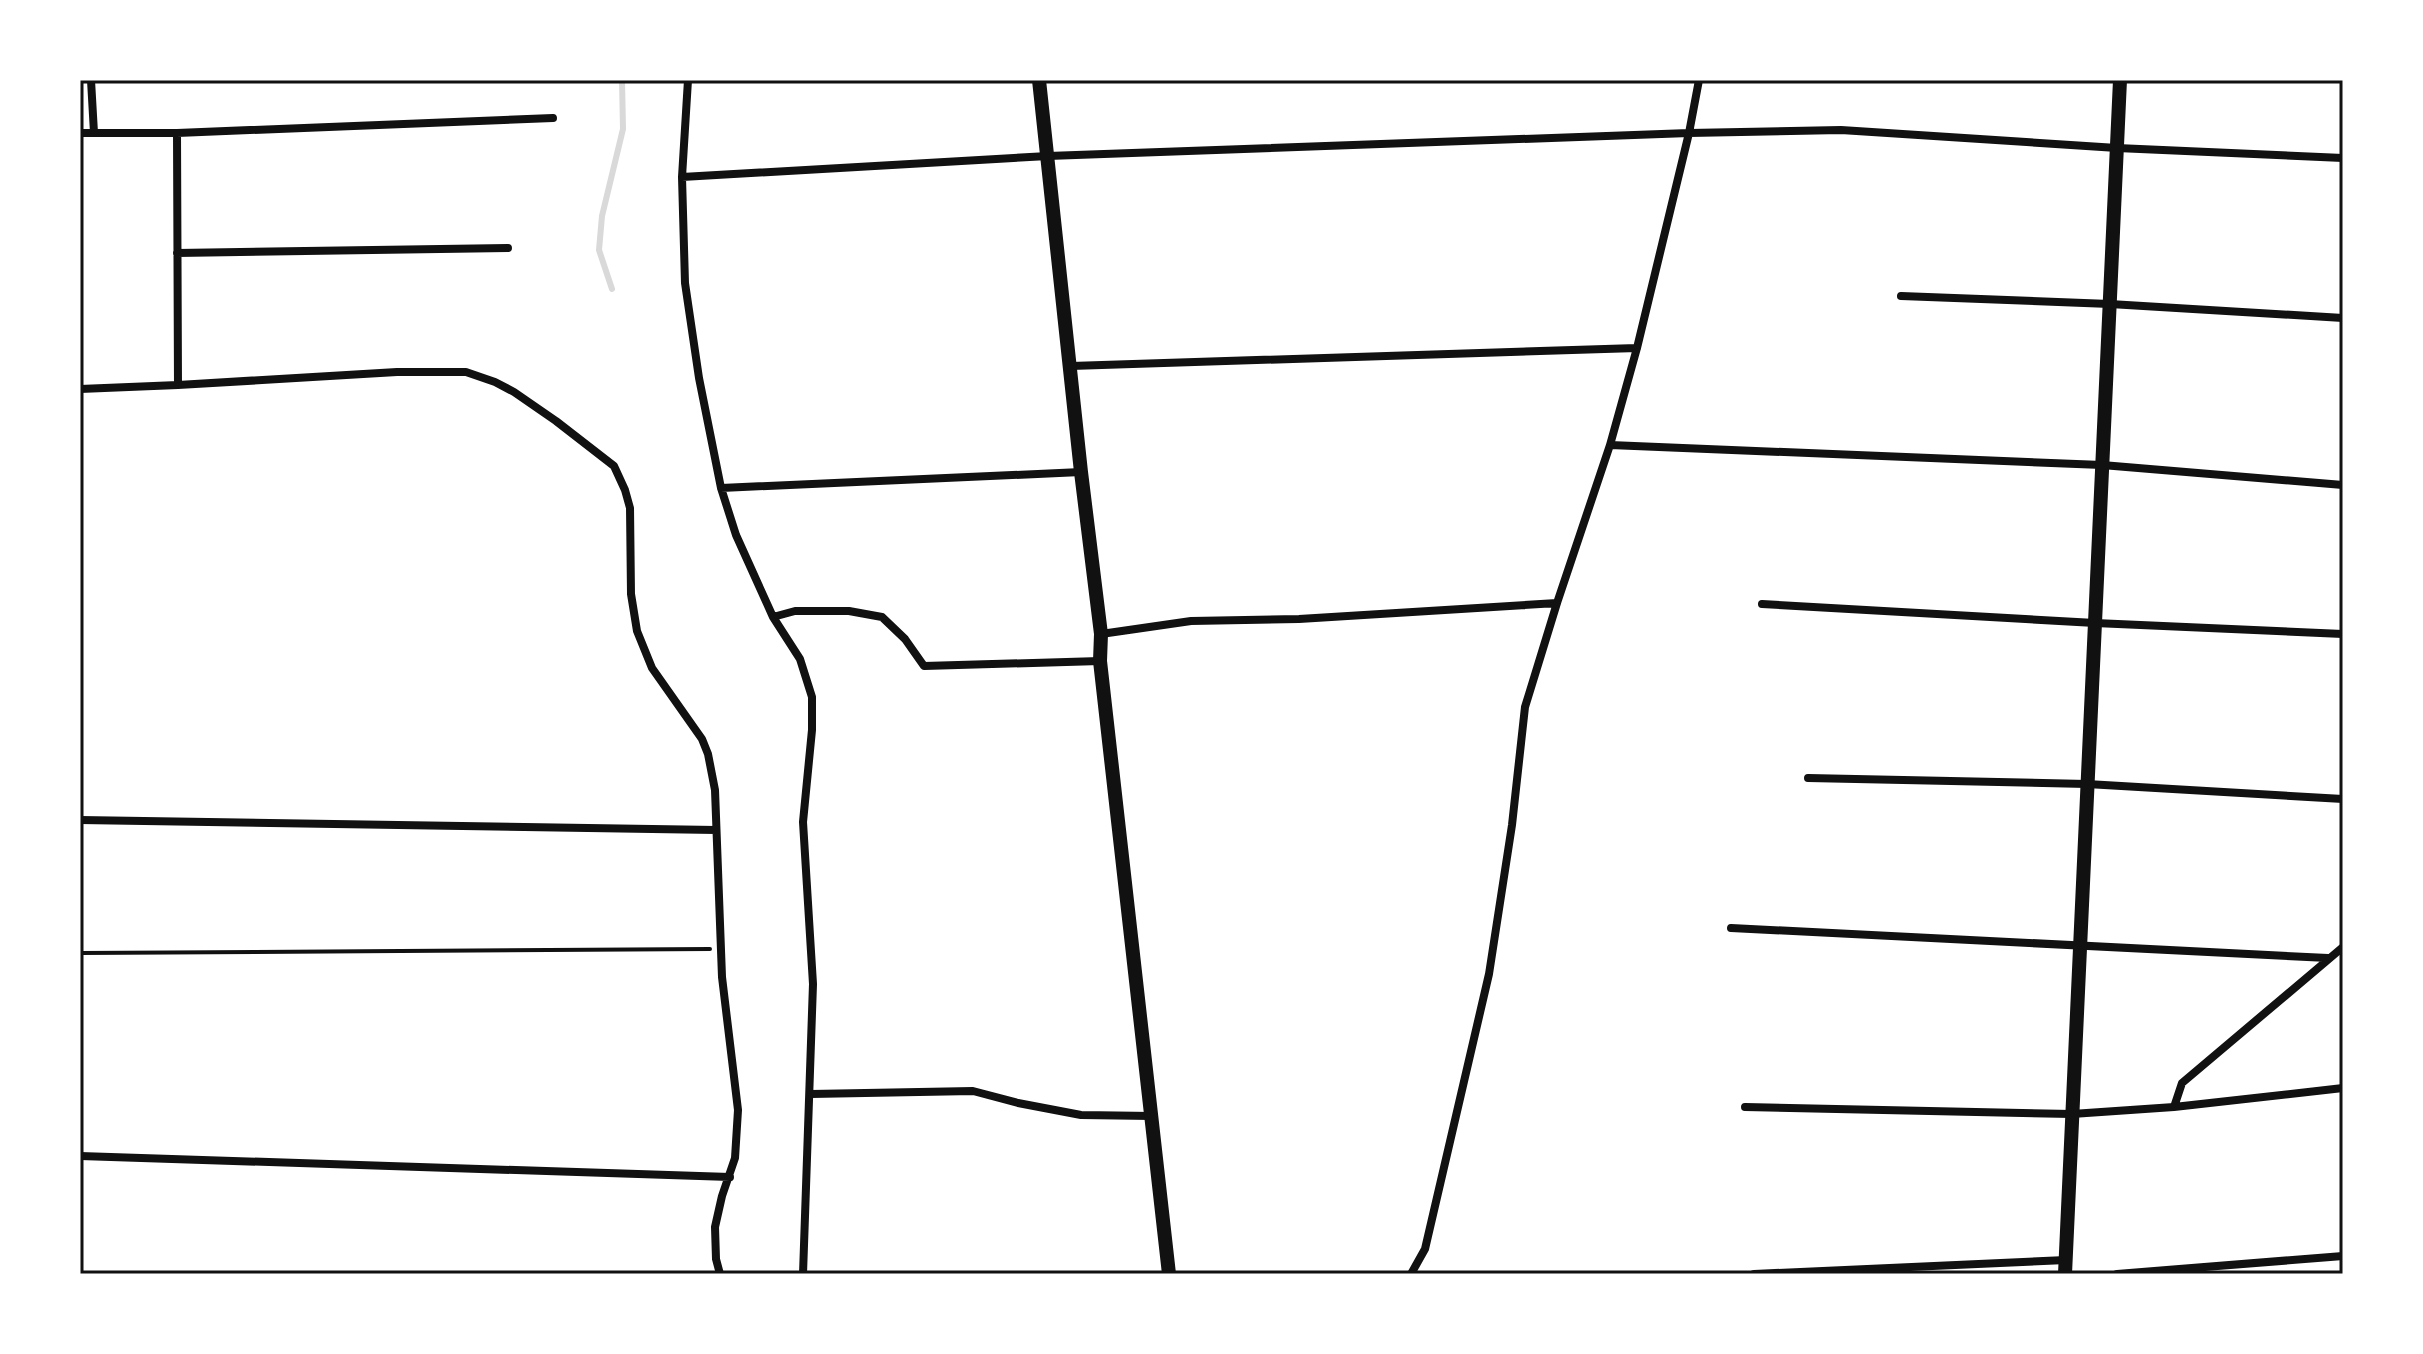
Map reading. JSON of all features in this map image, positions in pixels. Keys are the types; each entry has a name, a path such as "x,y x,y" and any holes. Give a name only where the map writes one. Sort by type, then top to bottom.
{"street":[{"path":"91,80 94,133"},
{"path":"688,80 682,177 685,283 699,378 721,488 736,535 773,617 800,659 813,706 803,822 812,949 811,1094 806,1144 803,1274"},
{"path":"1039,80 1169,1274"},
{"path":"1411,1274 1425,1249 1489,974 1512,825 1525,707 1610,445 1637,348 1699,80"},
{"path":"1754,1274 2066,1267 2120,80"},
{"path":"80,133 177,133 553,118"},
{"path":"682,177 1048,156 1841,130 2117,148 2343,158"},
{"path":"177,133 178,385"},
{"path":"177,253 508,248"},
{"path":"1901,296 2343,318"},
{"path":"1071,366 1637,348"},
{"path":"80,389 397,372 466,372 495,382 535,406 605,458 619,475 630,508 631,594 637,631 652,668 702,739 715,790 720,949 738,1110 737,1145 715,1227 720,1274"},
{"path":"1610,445 2102,465 2343,485"},
{"path":"721,488 1081,472"},
{"path":"1101,634 1191,621 1299,619 1557,603"},
{"path":"1762,604 2343,634"},
{"path":"773,617 795,611 849,611 882,617 905,639 924,666 1100,661"},
{"path":"1808,778 2087,784 2343,799"},
{"path":"80,820 716,830"},
{"path":"1731,928 2328,958"},
{"path":"2174,1107 2182,1083 2343,947"},
{"path":"1745,1107 2072,1114 2174,1107 2343,1088"},
{"path":"811,1094 973,1091 1081,1115 1152,1116"},
{"path":"80,1156 730,1177"},
{"path":"2117,1274 2343,1256"}],"path":[{"path":"80,953 720,949"}],"waterway":[{"path":"612,289 599,250 602,216 623,129 622,80"}]}
